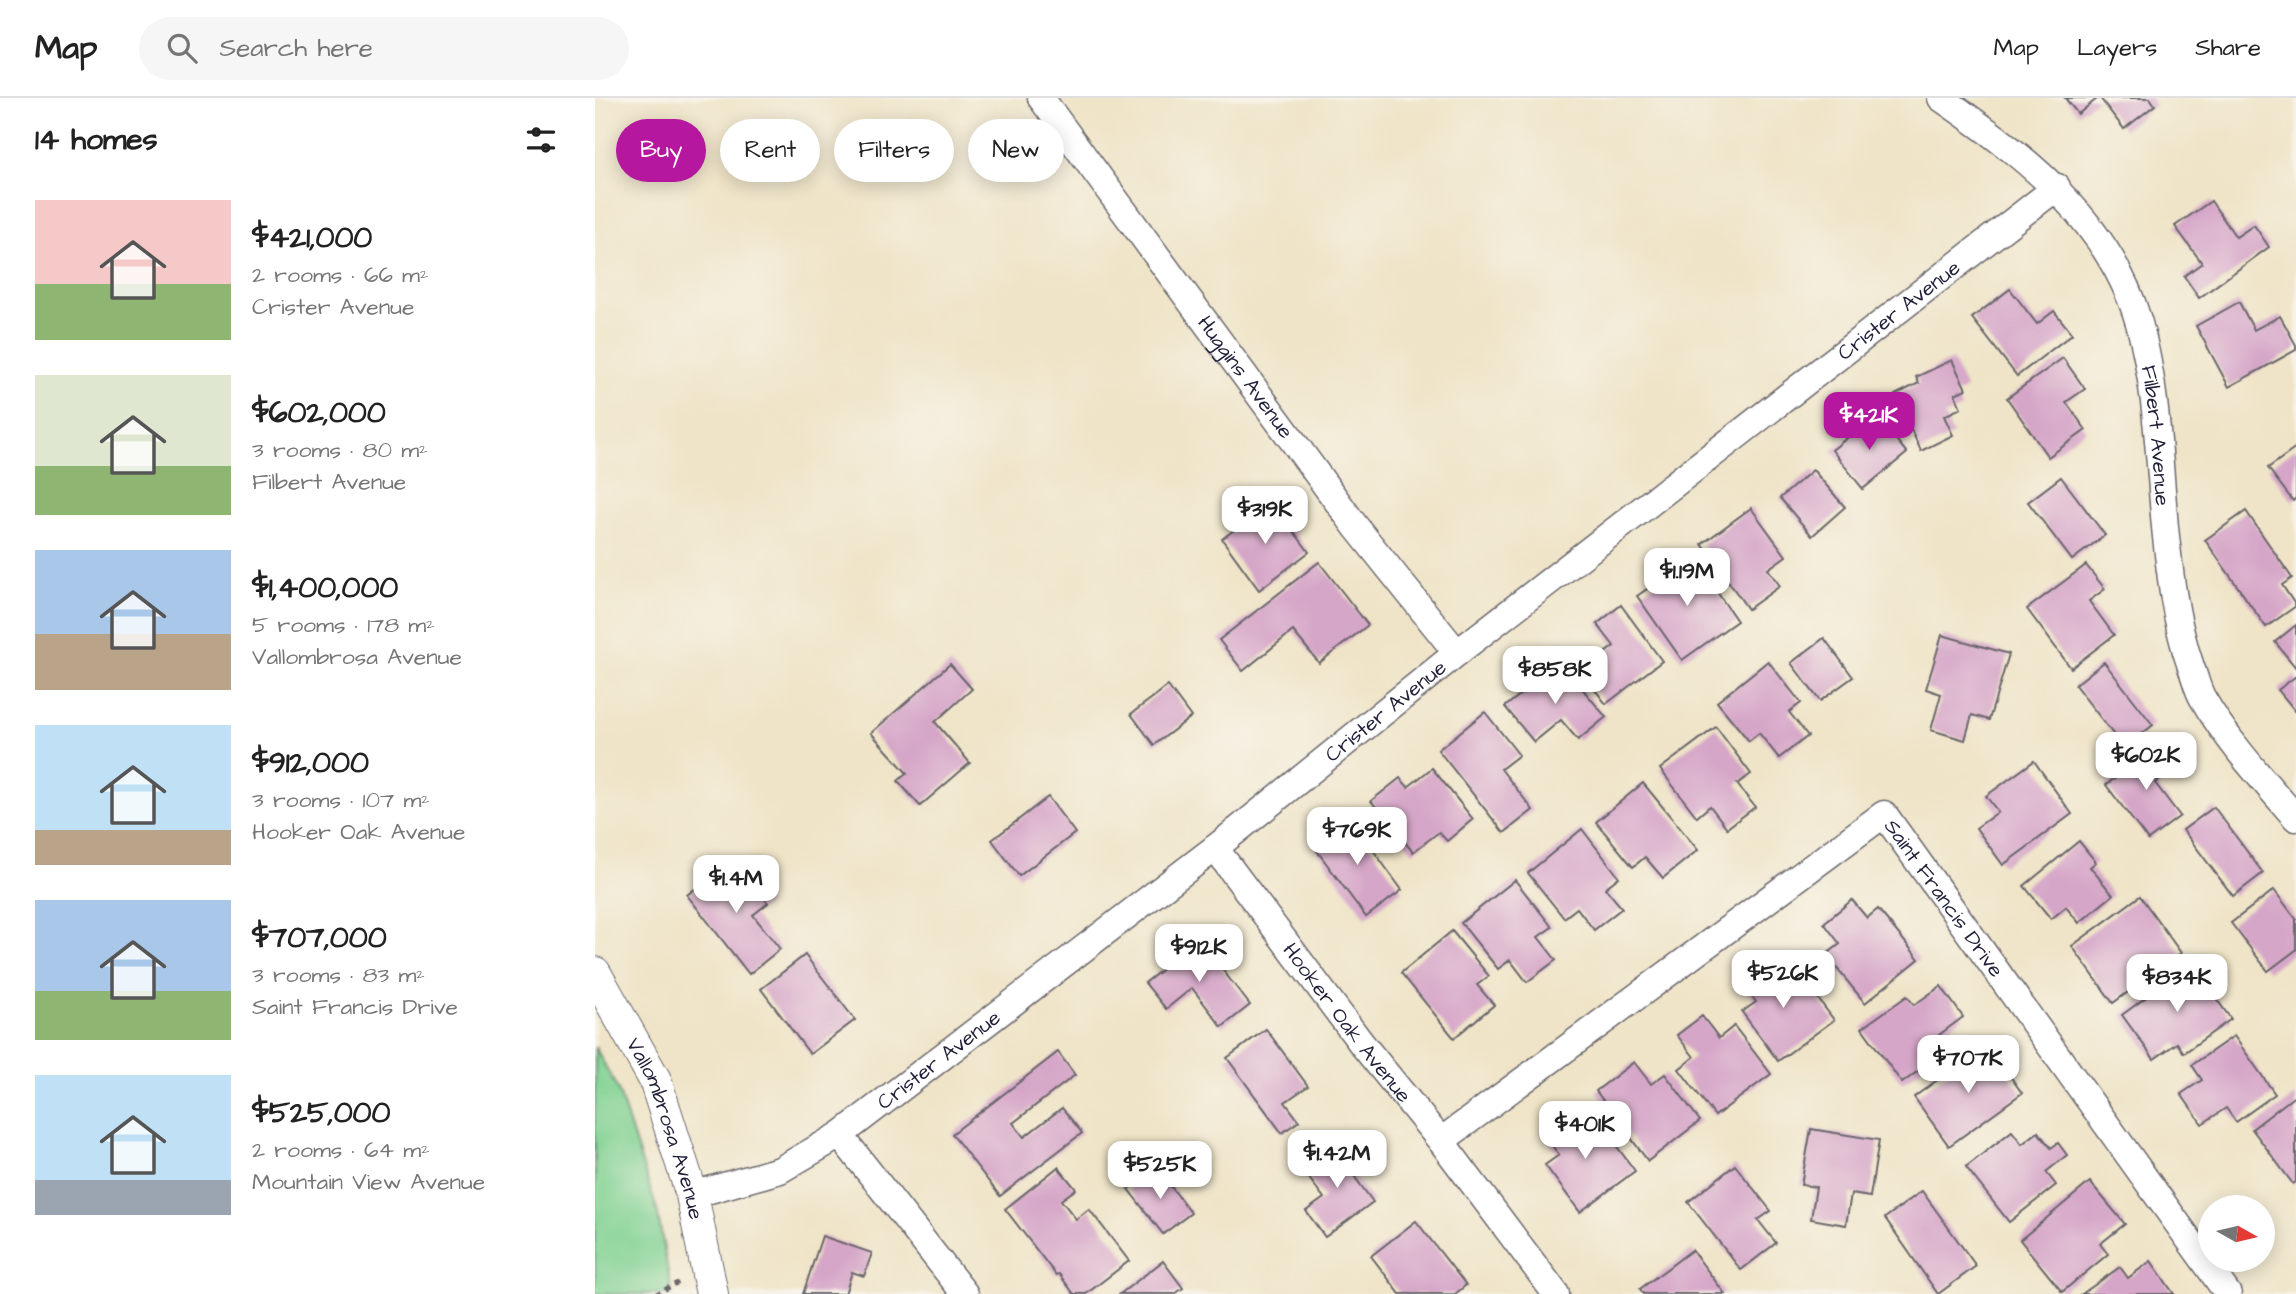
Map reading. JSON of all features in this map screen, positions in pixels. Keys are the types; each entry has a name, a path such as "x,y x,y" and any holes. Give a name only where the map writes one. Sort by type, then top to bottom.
{"street":[{"name":"Huggins Avenue","path":"1041,98 1356,527 1457,653"},
{"name":"Filbert Avenue","path":"1941,98 1993,134 2057,187 2098,236 2125,288 2139,323 2152,393 2170,580 2180,633 2201,695 2247,761 2296,818"},
{"name":"Crister Avenue","path":"692,1195 780,1170 840,1135 1215,848 1457,653 2057,187"},
{"name":"Saint Francis Drive","path":"1441,1141 1884,814 2228,1294"},
{"name":"Hooker Oak Avenue","path":"1215,848 1362,1044 1441,1141 1556,1294"},
{"name":"Vallombrosa Avenue","path":"595,973 655,1080 692,1195 712,1294"},
{"path":"840,1135 965,1294"}],"green space":[{"path":"595,1047 618,1090 657,1210 672,1294 595,1294"}],"building":[{"path":"2065,98 2098,98 2078,114"},
{"path":"2100,98 2150,98 2155,105 2124,129"},
{"path":"2211,201 2236,237 2254,225 2269,247 2199,298 2184,276 2202,263 2175,226"},
{"path":"2010,289 2037,324 2054,311 2072,334 2017,376 1972,318"},
{"path":"2239,302 2254,330 2280,316 2296,345 2296,350 2229,387 2196,326"},
{"path":"2063,358 2085,389 2066,402 2086,430 2048,457 2007,398"},
{"path":"1952,360 1966,389 1955,394 1961,408 1944,416 1953,435 1921,451 1895,395 1919,383 1916,377"},
{"path":"1876,415 1907,453 1863,489 1832,450"},
{"path":"2296,448 2296,498 2293,501 2268,468"},
{"path":"1813,470 1845,507 1812,536 1780,498"},
{"path":"2061,477 2105,535 2072,560 2028,502"},
{"path":"1272,502 1309,552 1259,590 1222,539"},
{"path":"1751,508 1786,556 1768,569 1780,586 1748,609 1702,544"},
{"path":"2246,511 2292,578 2282,585 2296,606 2266,627 2205,540"},
{"path":"1693,557 1737,621 1682,660 1637,596"},
{"path":"1319,562 1368,625 1319,663 1293,631 1243,671 1219,640"},
{"path":"2086,565 2105,589 2089,601 2114,635 2071,668 2027,609"},
{"path":"1621,605 1662,661 1606,704 1581,671 1614,646 1597,624"},
{"path":"2296,625 2296,668 2275,642"},
{"path":"1942,635 2009,654 1989,720 1972,715 1965,740 1931,730 1941,694 1926,689"},
{"path":"1824,638 1853,677 1820,701 1791,663"},
{"path":"1768,661 1801,703 1789,712 1808,736 1779,758 1759,733 1749,741 1717,702"},
{"path":"1560,662 1606,717 1578,740 1561,720 1534,742 1505,707"},
{"path":"2104,662 2153,725 2124,748 2075,685"},
{"path":"950,664 972,689 935,722 970,763 920,806 898,781 907,773 871,733"},
{"path":"2296,676 2296,712 2278,690"},
{"path":"1168,686 1191,717 1154,745 1131,714"},
{"path":"1485,712 1519,755 1501,769 1533,810 1504,833 1438,750"},
{"path":"1716,727 1751,774 1737,784 1755,807 1727,828 1710,806 1697,817 1660,769"},
{"path":"2161,743 2177,766 2155,783 2180,816 2148,840 2106,785"},
{"path":"2034,761 2072,814 2003,865 1976,828 1998,812 1986,796"},
{"path":"1432,768 1473,819 1447,841 1439,832 1413,852 1371,801 1400,778 1408,787"},
{"path":"1643,783 1698,850 1663,878 1645,857 1633,867 1596,822"},
{"path":"1048,797 1075,833 1019,876 992,840"},
{"path":"2214,807 2263,873 2233,896 2183,830"},
{"path":"1349,817 1402,890 1366,917 1312,844"},
{"path":"1582,829 1619,877 1605,888 1622,908 1594,930 1577,908 1564,918 1528,873"},
{"path":"2079,841 2096,862 2090,867 2113,895 2079,923 2066,907 2051,919 2024,886"},
{"path":"734,859 768,903 753,915 780,949 749,974 687,895"},
{"path":"1515,880 1552,927 1538,937 1556,960 1527,982 1510,960 1498,969 1461,923"},
{"path":"2274,890 2296,919 2296,950 2268,971 2231,923"},
{"path":"2140,896 2181,953 2113,1003 2072,946"},
{"path":"1852,900 1867,918 1878,909 1919,959 1865,1003 1826,955 1840,944 1824,923"},
{"path":"1452,931 1489,976 1477,985 1494,1005 1454,1038 1401,973"},
{"path":"1199,940 1250,1005 1222,1027 1192,988 1166,1009 1145,983"},
{"path":"805,955 855,1020 810,1054 761,989"},
{"path":"1767,961 1784,983 1798,972 1834,1020 1778,1061 1742,1012 1756,1002 1740,981"},
{"path":"2191,964 2231,1019 2184,1053 2177,1043 2154,1059 2122,1015"},
{"path":"1941,986 1963,1017 1939,1035 1949,1048 1902,1083 1862,1028 1907,996 1914,1005"},
{"path":"1702,1016 1719,1038 1734,1026 1771,1074 1715,1116 1679,1069 1694,1057 1677,1035"},
{"path":"1266,1029 1308,1086 1285,1102 1299,1121 1282,1133 1227,1058"},
{"path":"2234,1036 2275,1094 2236,1122 2226,1108 2202,1124 2181,1094 2202,1080 2192,1065"},
{"path":"1987,1044 2022,1093 1949,1146 1914,1097"},
{"path":"1058,1052 1075,1075 1013,1123 1024,1137 1062,1108 1082,1133 1000,1196 952,1134"},
{"path":"1634,1062 1651,1084 1665,1074 1700,1121 1648,1161 1596,1091"},
{"path":"2296,1095 2296,1182 2293,1184 2252,1129"},
{"path":"1570,1111 1588,1135 1601,1125 1635,1171 1580,1212 1545,1165 1559,1155 1542,1132"},
{"path":"1811,1129 1879,1140 1870,1197 1851,1194 1846,1225 1811,1219 1816,1187 1801,1185"},
{"path":"2012,1131 2022,1144 2038,1132 2051,1148 2058,1143 2067,1155 2046,1172 2056,1185 2009,1222 1966,1167"},
{"path":"1350,1140 1364,1158 1349,1169 1373,1202 1325,1237 1306,1211 1324,1198 1305,1173"},
{"path":"1735,1165 1771,1211 1758,1220 1776,1243 1741,1270 1688,1202"},
{"path":"1058,1167 1076,1189 1061,1200 1076,1219 1089,1209 1129,1261 1086,1294 1074,1294 1005,1209"},
{"path":"1157,1168 1191,1213 1163,1234 1128,1189"},
{"path":"2090,1182 2125,1224 2100,1244 2108,1254 2062,1292 2020,1240"},
{"path":"1922,1191 1976,1266 1938,1294 1885,1218"},
{"path":"1416,1221 1466,1285 1455,1294 1400,1294 1371,1256"},
{"path":"822,1236 872,1253 864,1276 852,1272 845,1294 803,1294"},
{"path":"1692,1250 1725,1294 1644,1294 1640,1289"},
{"path":"1163,1261 1183,1288 1175,1294 1120,1294"},
{"path":"2151,1261 2174,1294 2082,1294 2120,1267 2128,1278"}]}
